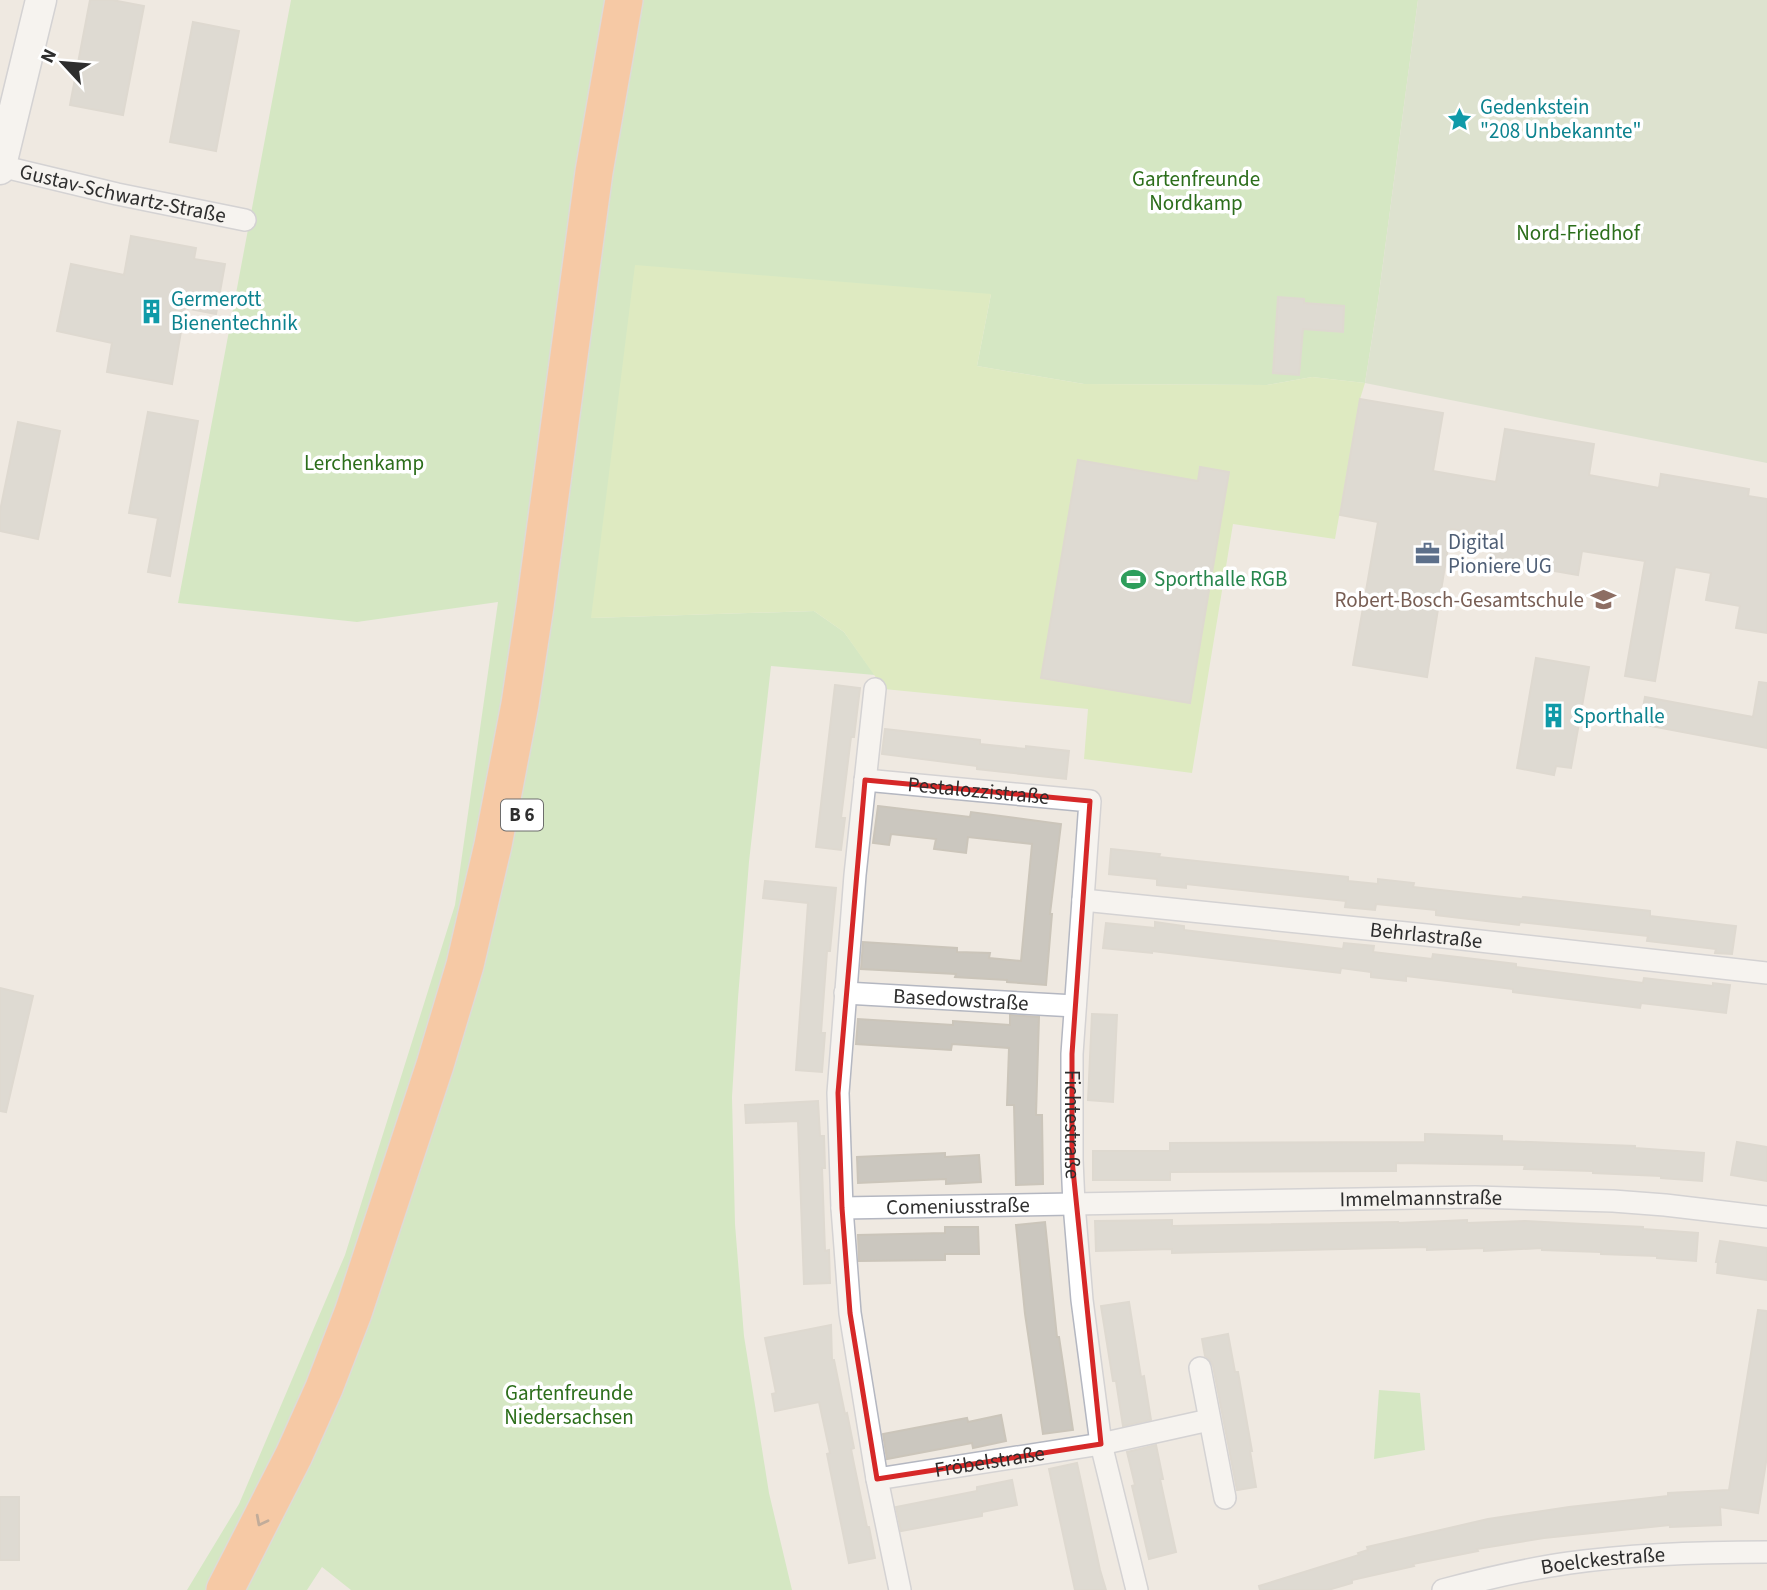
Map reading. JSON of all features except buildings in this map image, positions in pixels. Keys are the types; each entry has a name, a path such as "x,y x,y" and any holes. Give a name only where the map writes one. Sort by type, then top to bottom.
{"highway":[{"name":"B 6","path":"225,1590 294,1455 353,1313 466,965 493,845 522,692 594,172 624,0"},
{"name":"B 6","path":"251,1590 314,1466 373,1325 456,1073 503,908 529,780 557,610 592,347 633,69 646,0"}],"street":[{"path":"0,167 41,0"},
{"name":"Gustav-Schwartz-Straße","path":"0,167 245,220"},
{"path":"875,689 855,875 838,1093 842,1208 850,1313 877,1479 898,1584"},
{"name":"Pestalozzistraße","path":"865,780 1090,801"},
{"name":"Fichtestraße","path":"1090,801 1075,1006 1071,1111 1074,1204 1082,1300 1101,1444 1137,1590"},
{"name":"Behrlastraße","path":"1083,900 1767,973"},
{"name":"Basedowstraße","path":"845,993 1075,1006"},
{"name":"Immelmannstraße","path":"1074,1204 1526,1198 1665,1205 1767,1217"},
{"name":"Comeniusstraße","path":"842,1208 1074,1204"},
{"path":"1200,1368 1224,1498"},
{"path":"1101,1444 1209,1420"},
{"name":"Fröbelstraße","path":"877,1479 1101,1444"},
{"name":"Boelckestraße","path":"1443,1590 1479,1580 1570,1563 1672,1554 1767,1552"}],"highlighted area":[{"path":"865,780 1090,801 1072,1054 1072,1160 1101,1444 877,1479 850,1313 842,1208 838,1093"}],"green space":[{"path":"291,0 1418,0 1365,383 1312,377 1267,385 1084,384 977,366 991,294 591,618 814,611 844,632 875,675 771,666 749,862 732,1097 735,1224 744,1336 769,1493 792,1590 351,1590 322,1567 307,1590 187,1590 239,1504 345,1255 455,905 498,602 357,622 178,603"},
{"name":"Nord-Friedhof","path":"1418,0 1767,0 1767,463 1365,383"},
{"path":"635,265 991,294 977,366 1084,384 1267,385 1312,377 1365,383 1335,539 1233,524 1192,773 1084,759 1088,709 884,689 844,632 814,611 591,618"},
{"path":"1379,1390 1420,1393 1425,1450 1374,1459"}],"place":[{"name":"Gedenkstein \"208 Unbekannte\"","path":"1460,119"},
{"name":"Germerott Bienentechnik","path":"151,311"},
{"name":"Digital Pioniere UG","path":"1428,554"},
{"name":"Sporthalle RGB","path":"1134,579"},
{"name":"Robert-Bosch-Gesamtschule","path":"1604,600"},
{"name":"Sporthalle","path":"1553,716"}],"park label":[{"name":"Gartenfreunde Nordkamp","path":"1196,191"},
{"name":"Lerchenkamp","path":"364,463"},
{"name":"Gartenfreunde Niedersachsen","path":"569,1405"}]}
